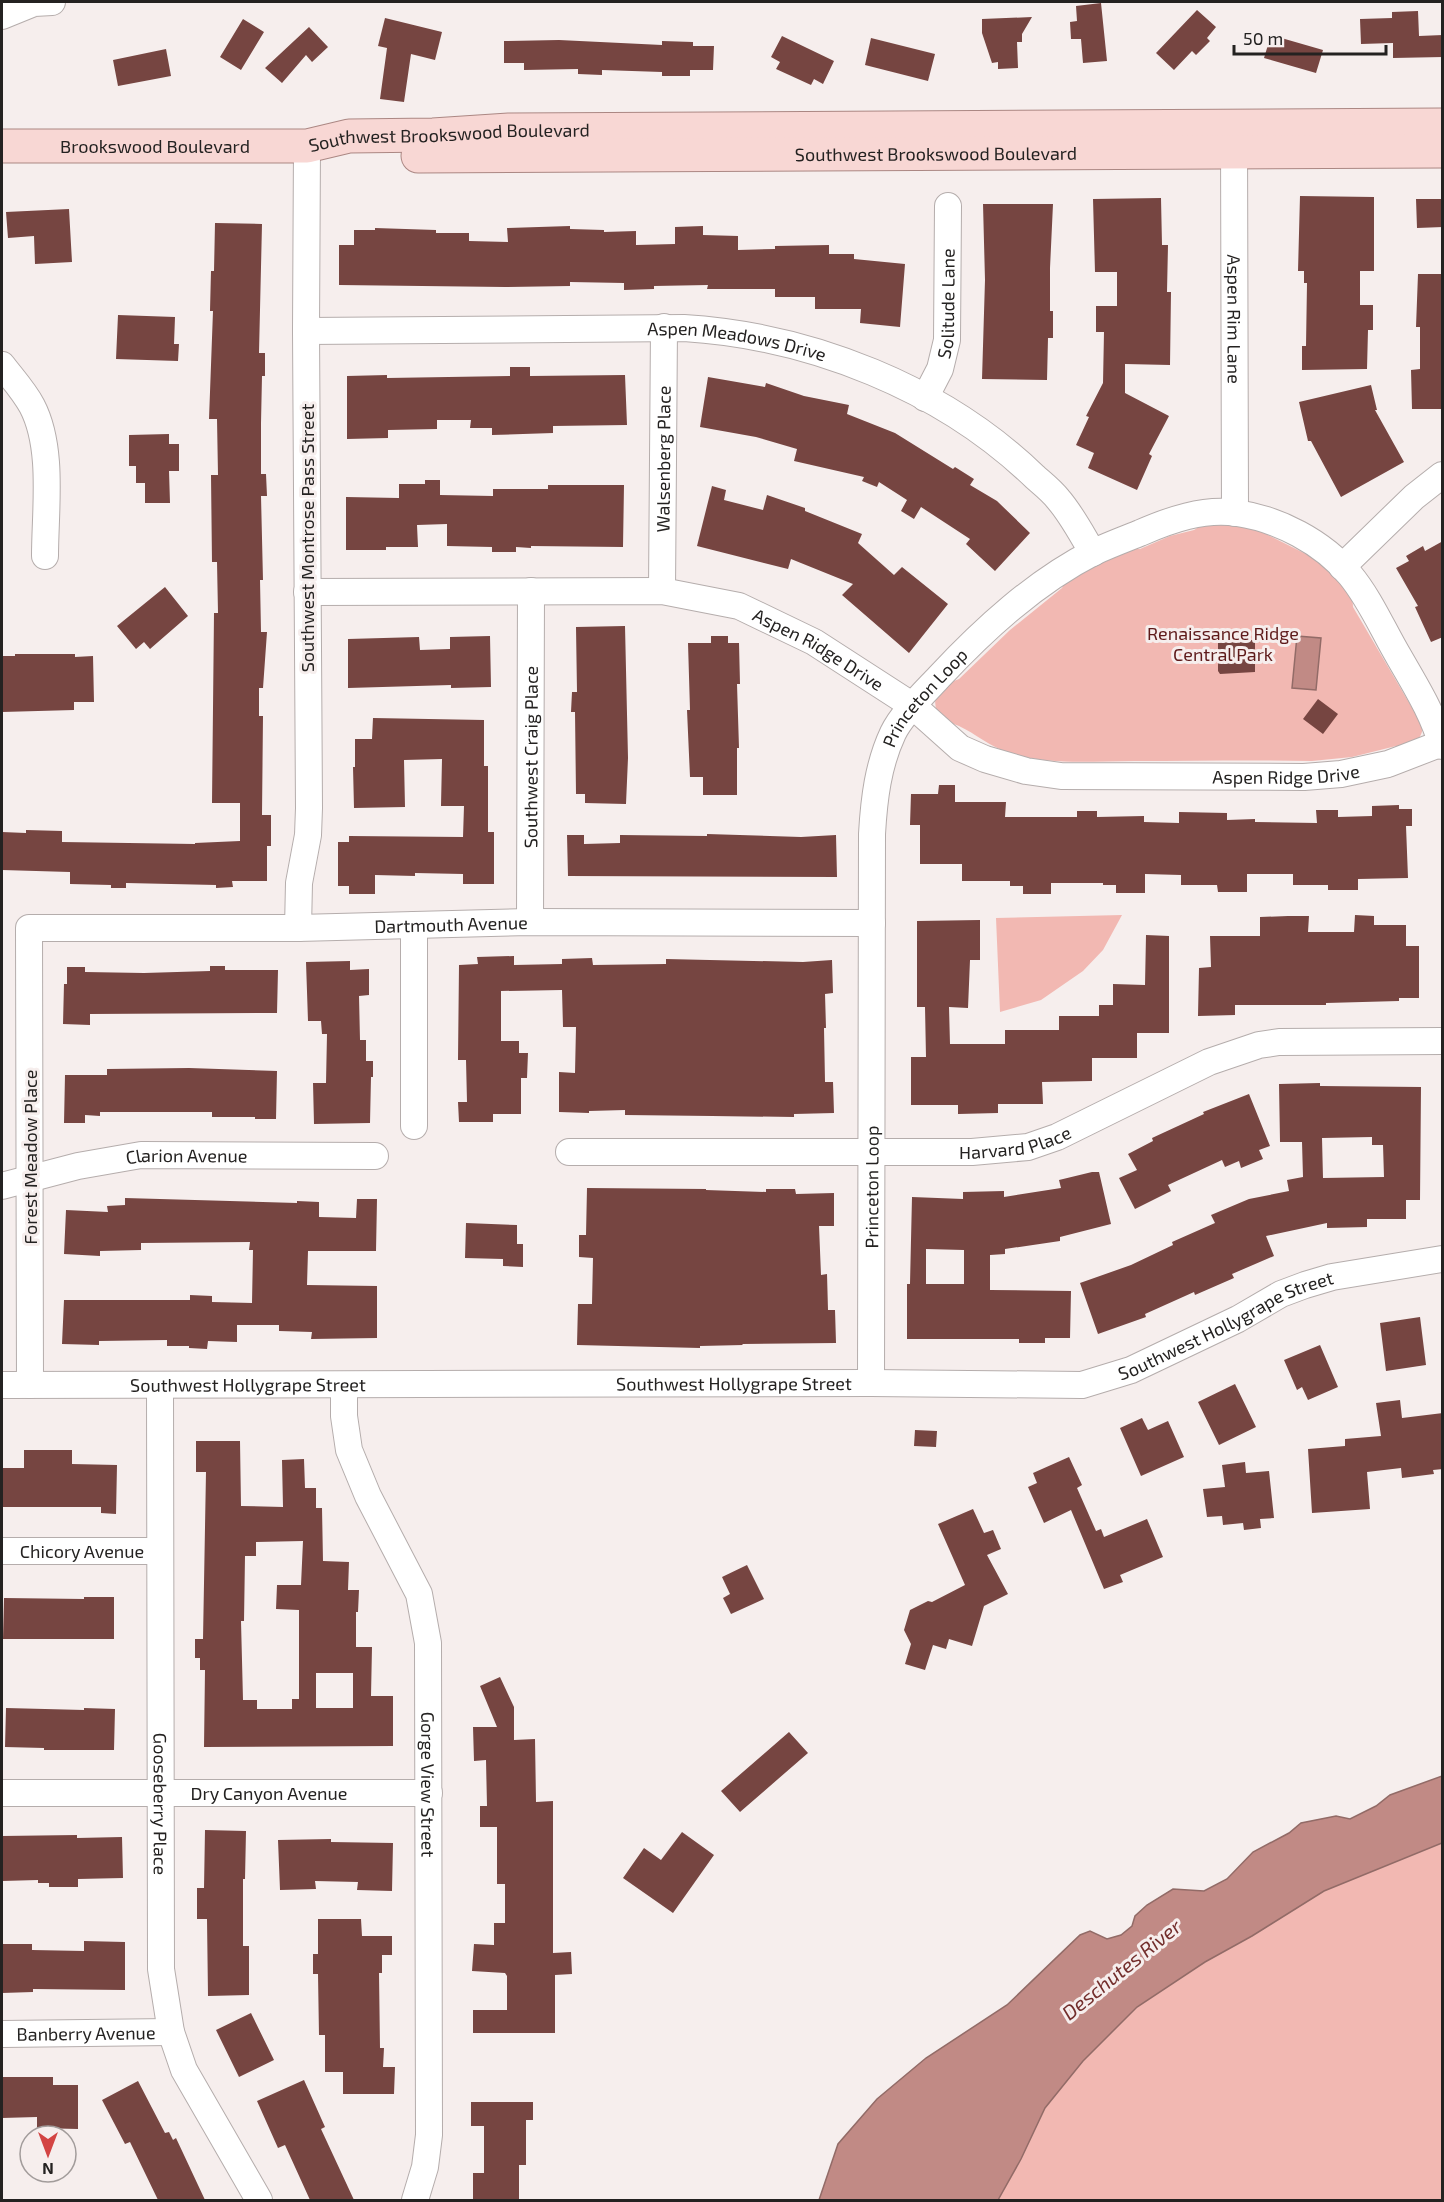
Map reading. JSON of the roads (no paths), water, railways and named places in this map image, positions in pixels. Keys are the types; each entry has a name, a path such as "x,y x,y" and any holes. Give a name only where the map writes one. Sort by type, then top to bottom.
{"main road":[{"name":"Southwest Brookswood Boulevard","path":"1234,139 1443,124"},
{"name":"Southwest Brookswood Boulevard","path":"307,146 349,136 433,135 509,130 1234,139 1443,151"},
{"name":"Brookswood Boulevard","path":"2,146 307,146"}],"street":[{"path":"2,16 34,3 52,2"},
{"name":"Aspen Rim Lane","path":"1234,139 1235,513"},
{"name":"Southwest Montrose Pass Street","path":"298,928 299,883 308,835 309,808 307,146"},
{"name":"Solitude Lane","path":"925,398 940,369 947,340 948,206"},
{"name":"Aspen Meadows Drive","path":"306,331 664,327 725,331 801,348 851,364 925,398 968,423 1010,452 1059,499 1093,553"},
{"name":"Walsenberg Place","path":"662,591 664,327"},
{"path":"2,365 32,406 40,427 46,469 45,556"},
{"path":"1342,567 1414,497 1443,475"},
{"name":"Princeton Loop","path":"871,1383 874,801 881,765 894,731 913,706 955,659 1015,605 1038,586 1093,553 1151,528 1184,517 1211,513 1235,513 1271,522 1288,530 1319,547 1342,567 1363,593 1427,708 1442,744"},
{"name":"Southwest Craig Place","path":"530,922 531,591"},
{"name":"Aspen Ridge Drive","path":"307,592 662,591 739,606 813,642 913,706 960,748 985,759 1016,768 1061,776 1304,777 1341,774 1388,765 1442,744"},
{"name":"Dartmouth Avenue","path":"29,928 298,928 530,922 872,923"},
{"path":"414,925 414,1126"},
{"name":"Forest Meadow Place","path":"29,928 30,1385"},
{"name":"Harvard Place","path":"568,1152 972,1152 1028,1147 1063,1134 1209,1062 1258,1045 1279,1042 1443,1041"},
{"name":"Clarion Avenue","path":"2,1186 78,1166 141,1155 375,1156"},
{"name":"Southwest Hollygrape Street","path":"2,1385 871,1383 1082,1385 1131,1370 1238,1319 1281,1294 1305,1285 1332,1277 1443,1259"},
{"name":"Gorge View Street","path":"344,1385 344,1416 350,1449 368,1496 418,1594 428,1643 429,2135 425,2167 415,2200"},
{"name":"Gooseberry Place","path":"160,1386 161,1969 171,2032 184,2070 259,2200"},
{"name":"Chicory Avenue","path":"2,1551 160,1551"},
{"name":"Dry Canyon Avenue","path":"2,1793 429,1793"},
{"name":"Banberry Avenue","path":"2,2034 171,2032"}],"water":[{"path":"1297,636 1321,638 1316,690 1292,688"},
{"name":"Deschutes River","path":"1442,1776 1442,1843 1324,1891 1205,1962 1137,2007 1083,2061 1045,2108 1021,2159 998,2200 819,2200 838,2144 877,2099 926,2058 1007,2005 1080,1935 1090,1931 1107,1939 1121,1935 1132,1926 1135,1916 1147,1905 1173,1889 1204,1891 1227,1879 1253,1852 1289,1833 1301,1823 1336,1816 1350,1819 1376,1806 1390,1795"}],"park label":[{"name":"Renaissance Ridge Central Park","path":"1223,643"}]}
